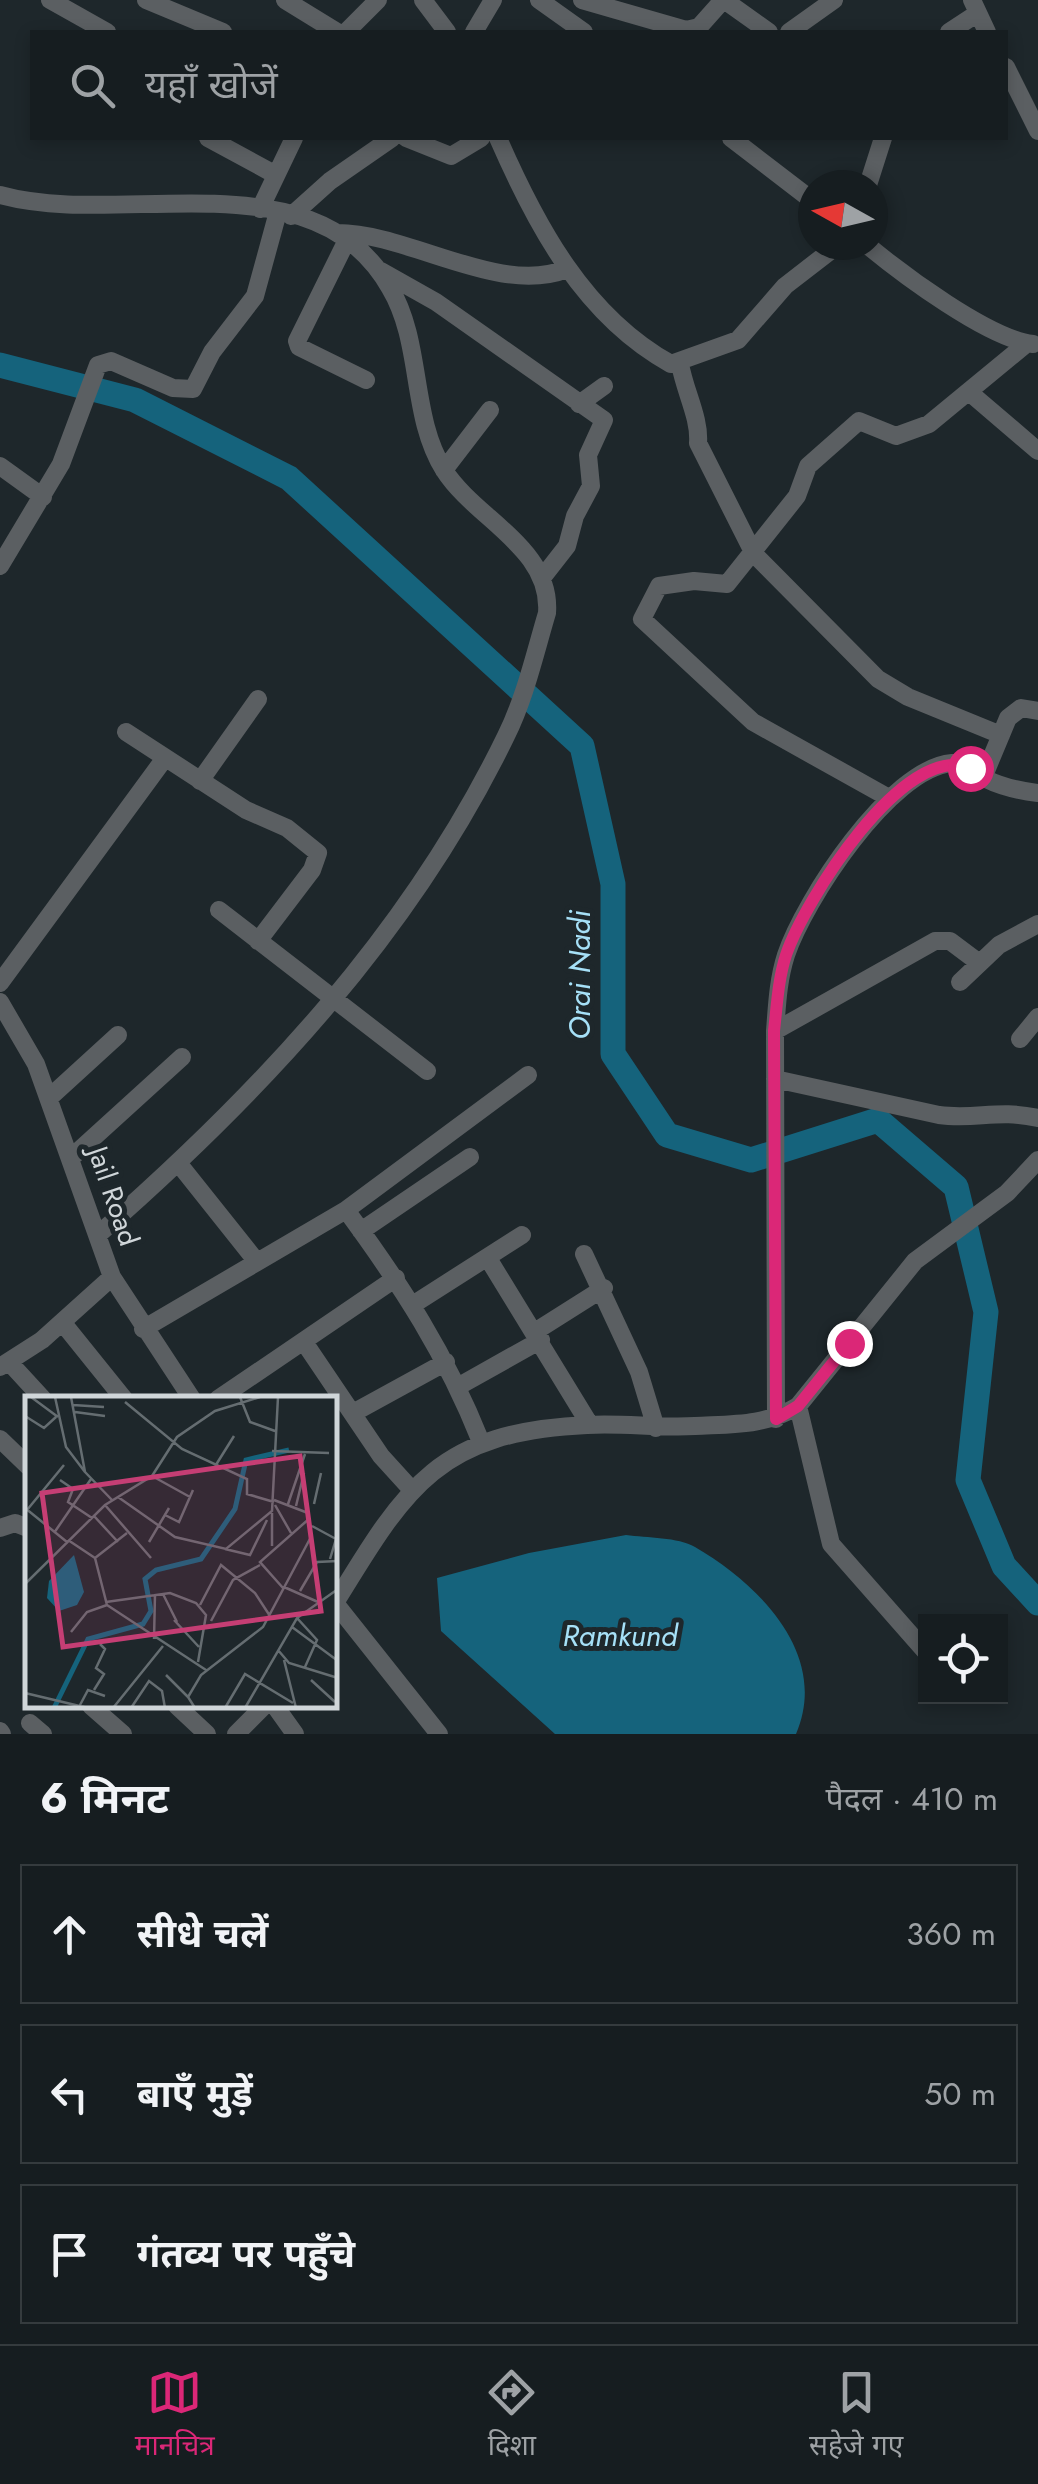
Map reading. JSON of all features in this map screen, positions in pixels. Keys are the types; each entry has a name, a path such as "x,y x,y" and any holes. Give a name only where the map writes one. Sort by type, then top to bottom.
{"street":[{"path":"50,0 103,30"},
{"path":"146,0 218,30"},
{"path":"348,30 378,0"},
{"path":"423,0 446,30"},
{"path":"475,30 493,0"},
{"path":"538,0 581,30"},
{"path":"582,0 686,30 700,27 724,0 766,30"},
{"path":"792,30 834,0"},
{"path":"292,2 335,30"},
{"path":"950,30 975,6 986,30"},
{"path":"1008,71 1038,131"},
{"path":"212,140 276,176"},
{"path":"0,566 42,497 84,406 98,365 111,361 173,388 192,389 212,352 255,296 276,212 276,176 293,140"},
{"path":"276,212 389,140"},
{"path":"411,140 450,156 478,140"},
{"path":"499,140 525,199 567,269 609,318 659,358 680,364 738,340 784,286 818,260"},
{"path":"734,140 798,189"},
{"path":"872,170 881,140"},
{"path":"0,195 52,206 183,201 276,212 342,237 380,270 436,302 604,420 588,455 591,486 575,516 567,546 542,578"},
{"path":"342,237 370,235 515,275 553,274 567,269"},
{"path":"342,237 297,341 300,347 366,380"},
{"path":"886,260 908,278 999,333 1035,344"},
{"path":"100,1233 179,1164 336,998 413,898 508,733 536,652 549,594 542,578 509,535 444,470 432,445 406,324 380,270"},
{"path":"889,798 753,722 642,619 659,586 728,584 797,496 808,466 859,421 896,436 929,424 1035,344"},
{"path":"680,364 686,399 700,423 698,442 754,554 878,679 908,697 1000,735"},
{"path":"579,404 604,386"},
{"path":"970,392 1038,451"},
{"path":"444,470 490,410"},
{"path":"0,466 42,497"},
{"path":"200,781 258,699"},
{"path":"983,778 1014,711 1038,711"},
{"path":"126,732 246,810 287,828 318,853 312,870 258,941"},
{"path":"0,983 165,758"},
{"path":"776,1419 774,1031 778,983 798,928 866,819 889,798 949,764 1038,793"},
{"path":"219,910 426,1071"},
{"path":"960,982 978,962 1022,929 1038,924"},
{"path":"774,1031 935,941 950,941 978,962"},
{"name":"Jail Road","path":"0,1002 36,1064 50,1098 112,1276 142,1329 190,1396"},
{"path":"1020,1039 1038,1017"},
{"path":"50,1098 118,1034"},
{"path":"72,1157 182,1056"},
{"path":"142,1329 346,1210 528,1075"},
{"path":"775,1079 959,1118 1001,1111 1038,1118"},
{"path":"361,1231 470,1157"},
{"path":"439,1734 338,1611 382,1526 411,1489 450,1457 506,1434 590,1425 656,1428 776,1419 798,1406 929,1246 995,1201 1038,1160"},
{"path":"179,1164 258,1262"},
{"path":"346,1210 414,1304 459,1386 482,1442"},
{"path":"414,1304 489,1260 522,1235"},
{"path":"584,1254 604,1288 639,1372 656,1428"},
{"path":"489,1260 539,1335 590,1425"},
{"path":"40,1396 4,1364 62,1322 112,1276"},
{"path":"223,1396 396,1278"},
{"path":"459,1386 604,1288"},
{"path":"62,1322 122,1396"},
{"path":"304,1342 411,1489"},
{"path":"353,1413 446,1362"},
{"path":"798,1406 831,1544 918,1643"},
{"path":"0,1439 25,1463"},
{"path":"0,1528 15,1523 25,1527"},
{"path":"94,1709 123,1734"},
{"path":"180,1709 208,1734"},
{"path":"236,1734 261,1709"},
{"path":"277,1709 295,1734"}],"water":[{"name":"Ramkund","path":"626,1535 695,1547 743,1581 764,1602 796,1650 804,1677 804,1705 796,1734 555,1734 441,1631 437,1578 529,1553"}],"waterway":[{"name":"Orai Nadi","path":"0,365 135,400 289,478 582,746 613,884 613,1054 667,1135 751,1160 878,1120 956,1187 986,1312 968,1480 1004,1566 1038,1603"}],"route":[{"path":"849,1343 798,1406 776,1419 774,1031 778,983 798,928 866,819 889,798 940,766 958,763 970,768"}]}
